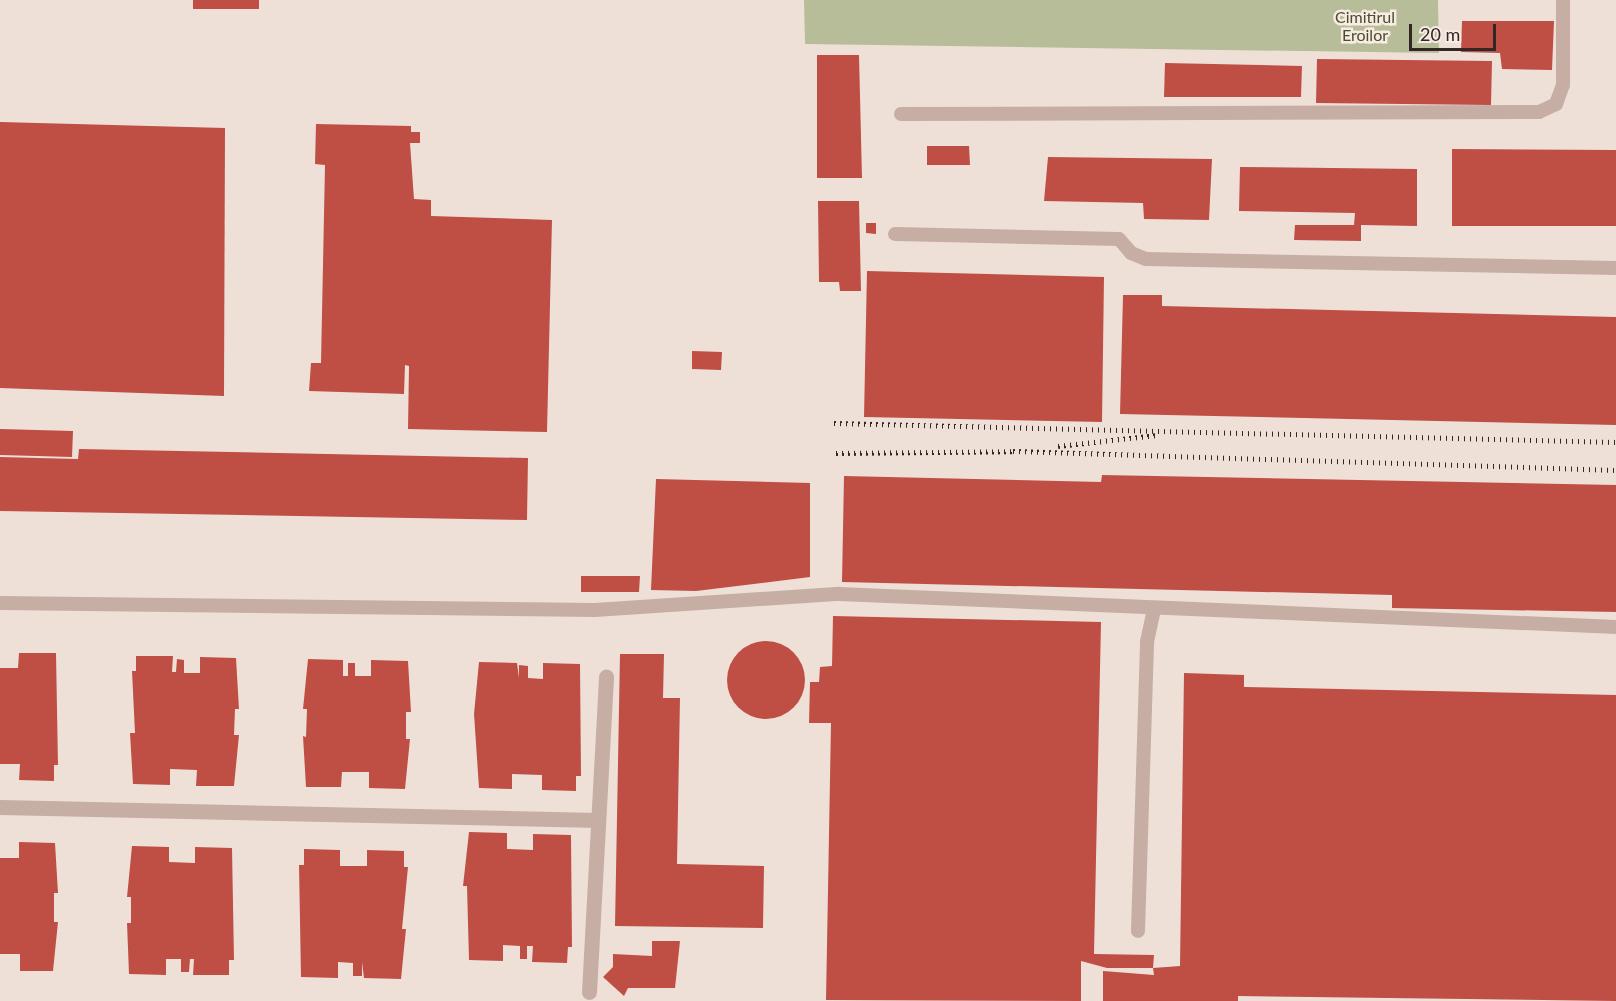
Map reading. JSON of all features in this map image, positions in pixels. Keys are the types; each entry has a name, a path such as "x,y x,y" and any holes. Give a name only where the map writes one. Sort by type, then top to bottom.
{"street":[{"path":"589,992 606,676"},
{"path":"0,807 598,820"}],"lane":[{"path":"901,114 1539,112 1556,104 1563,85 1563,0"},
{"path":"895,234 1119,239 1131,253 1146,259 1616,268"},
{"path":"0,603 594,610 839,594 1616,627"},
{"path":"1138,931 1147,642 1154,609"}],"green space":[{"name":"Cimitirul Eroilor","path":"804,0 1438,0 1439,53 805,44"}],"building":[{"path":"193,0 259,0 259,9 193,9"},
{"path":"1462,21 1554,21 1552,70 1502,69 1500,53 1461,52"},
{"path":"817,55 859,55 862,178 817,178"},
{"path":"1317,59 1492,61 1491,105 1316,103"},
{"path":"1165,63 1302,66 1301,97 1164,97"},
{"path":"0,122 225,128 224,396 0,388"},
{"path":"316,124 411,126 411,132 420,132 420,143 410,143 414,199 431,200 431,216 552,220 547,432 408,429 409,366 405,365 404,394 309,391 311,363 321,363 325,165 315,164"},
{"path":"927,146 969,146 970,165 927,165"},
{"path":"1452,149 1616,150 1616,226 1452,226"},
{"path":"1048,157 1212,159 1209,220 1144,219 1143,203 1044,201"},
{"path":"1240,167 1417,169 1417,226 1361,225 1361,241 1294,240 1295,225 1354,225 1355,213 1239,211"},
{"path":"818,201 859,201 861,291 840,291 839,282 819,282"},
{"path":"866,223 876,223 876,234 866,233"},
{"path":"867,271 1104,277 1102,422 864,417"},
{"path":"1123,295 1162,295 1162,306 1616,317 1616,425 1120,414"},
{"path":"692,351 722,352 721,370 692,369"},
{"path":"0,429 73,431 72,457 0,455"},
{"path":"79,449 528,458 527,520 0,511 0,457 78,459"},
{"path":"1102,475 1616,485 1616,612 1392,608 1392,595 842,582 844,476 1101,482"},
{"path":"656,479 810,483 810,577 696,591 651,590"},
{"path":"581,576 640,576 639,592 581,592"},
{"path":"833,616 1101,622 1094,954 1154,955 1153,968 1107,968 1081,961 1081,1001 826,1000 831,723 809,723 810,682 819,682 820,667 832,666"},
{"path":"766,641 781,644 793,653 802,665 805,680 802,695 793,707 781,716 766,719 751,716 739,707 730,695 727,680 730,665 739,653 751,644"},
{"path":"19,653 56,653 58,765 54,765 54,781 19,780 20,764 0,764 0,668 18,668"},
{"path":"620,654 664,654 663,698 680,698 677,864 764,866 763,928 615,926"},
{"path":"136,656 173,656 172,672 176,672 177,659 184,660 184,673 200,673 200,657 236,658 239,709 235,709 234,735 239,735 234,786 196,786 197,770 170,769 170,785 133,784 130,733 135,733 132,671 136,671"},
{"path":"308,659 343,660 343,676 348,676 348,663 355,663 355,676 371,676 371,660 408,661 411,712 406,712 406,739 410,739 405,789 369,788 369,772 342,772 341,787 306,787 303,736 306,737 307,709 303,709"},
{"path":"479,662 517,663 519,678 519,665 528,666 528,678 543,679 543,663 580,664 581,776 576,776 576,791 542,790 542,775 512,774 512,789 479,788 474,714"},
{"path":"1184,673 1244,675 1244,687 1616,695 1616,1001 1238,996 1238,1001 1103,1001 1103,971 1154,975 1153,968 1180,966"},
{"path":"469,832 507,833 507,849 533,850 533,834 571,835 572,947 568,947 567,963 532,962 533,946 527,946 527,959 520,959 520,946 503,945 503,961 469,960 467,886 463,886"},
{"path":"19,842 55,843 58,893 54,893 54,922 58,922 53,971 20,971 20,954 0,954 0,858 19,858"},
{"path":"132,846 169,847 169,862 195,863 195,847 232,848 234,960 229,960 229,975 193,975 194,959 190,959 189,972 181,972 181,959 166,959 166,975 129,974 127,923 131,923 131,897 127,897"},
{"path":"304,849 340,850 340,866 367,866 367,850 404,851 404,867 408,867 402,929 406,929 401,979 364,978 362,962 362,976 353,976 353,963 338,962 338,978 301,977 299,865 304,865"},
{"path":"652,941 680,941 675,988 628,988 624,996 603,977 613,967 613,954 652,956"}],"railway":[{"path":"834,423 1616,442"},
{"path":"1058,446 1157,435"},
{"path":"836,453 1013,451 1616,470"}]}
